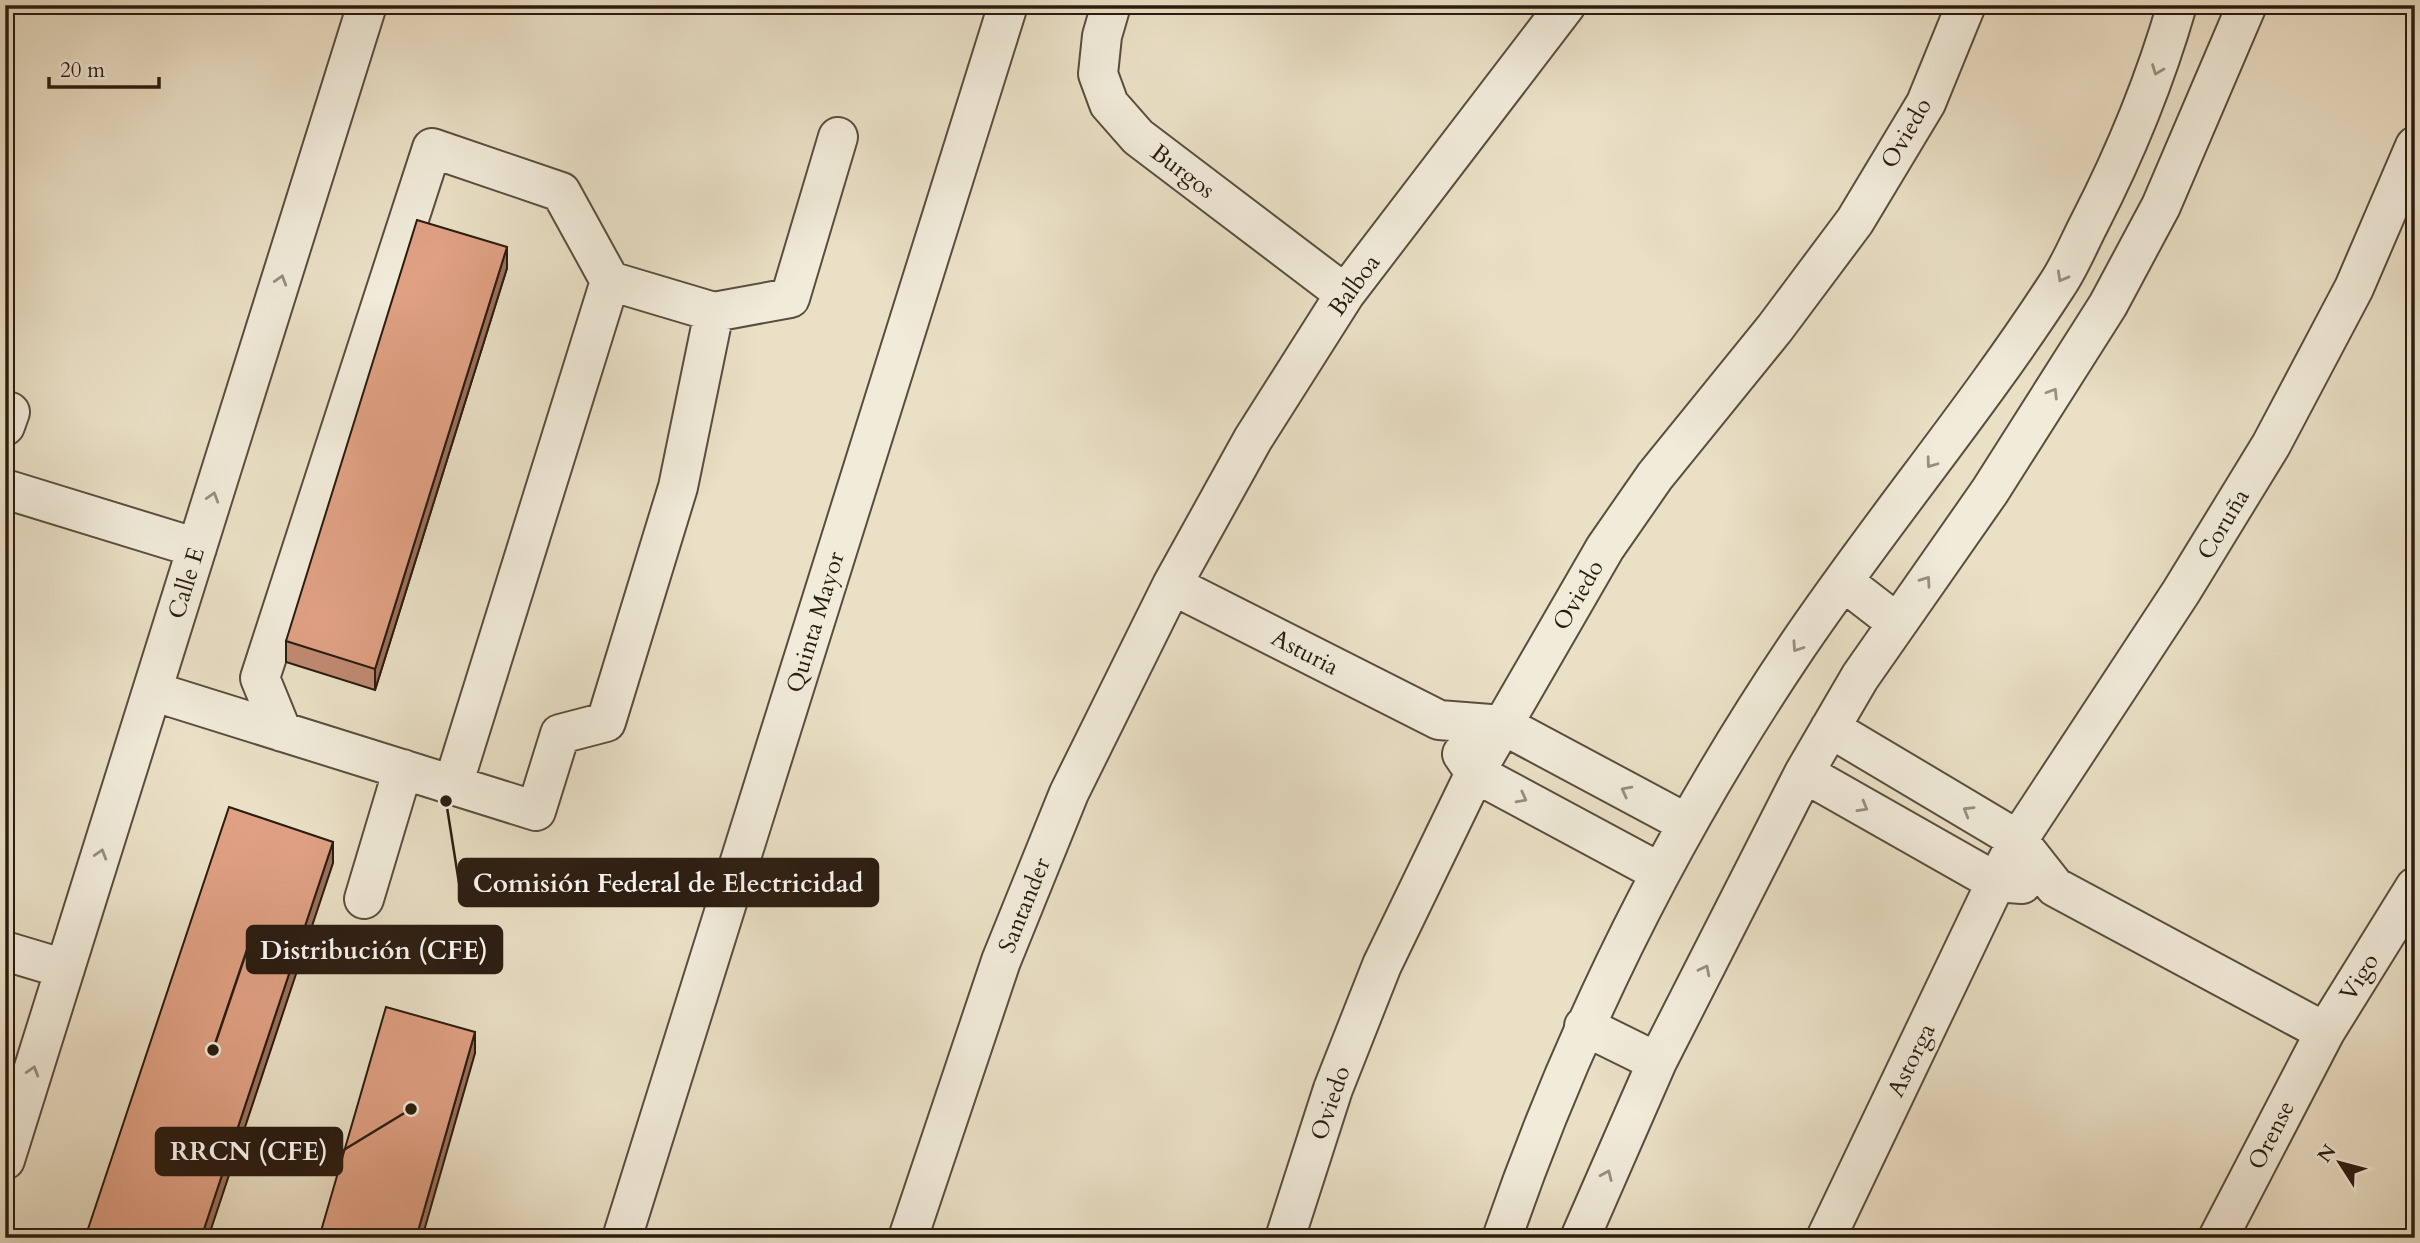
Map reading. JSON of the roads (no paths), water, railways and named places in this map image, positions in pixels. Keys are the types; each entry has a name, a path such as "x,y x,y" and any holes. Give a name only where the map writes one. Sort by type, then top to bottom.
{"street":[{"name":"Calle E","path":"5,1160 367,5"},
{"name":"Quinta Mayor","path":"622,1238 1008,5"},
{"name":"Burgos","path":"1111,5 1102,36 1098,74 1109,104 1138,137 1345,294"},
{"name":"Balboa","path":"1172,585 1253,439 1345,294 1566,5"},
{"name":"Oviedo","path":"1285,1238 1333,1089 1382,965 1475,773 1605,548 1655,477 1775,328 1855,220 1926,103 1966,5"},
{"path":"1503,1238 1535,1143 1584,1026 1659,872 1686,823 1796,648 2059,283 2122,160 2162,56 2177,5"},
{"path":"1580,1238 1657,1062 1804,773 1897,623 1990,491 2108,305 2161,206 2247,5"},
{"path":"282,732 260,678 432,148 561,192 610,281 715,312 790,298 838,137"},
{"name":"Coruña","path":"1996,882 2018,841 2181,592 2271,445 2354,288 2415,146"},
{"path":"453,785 610,281"},
{"path":"152,691 536,811 560,734 606,722 678,487 715,312"},
{"path":"5,489 197,548"},
{"path":"1844,582 1897,623"},
{"name":"Asturia","path":"1172,585 1439,720 1503,725 1686,823"},
{"name":"Santander","path":"908,1238 937,1145 1006,948 1069,793 1172,585"},
{"name":"Asturia","path":"1439,720 1475,773 1659,872"},
{"path":"1830,728 2018,841 2055,887 2325,1032"},
{"path":"364,899 402,769"},
{"path":"1804,773 1996,882 2055,887"},
{"name":"Astorga","path":"1826,1238 1996,882"},
{"name":"Vigo","path":"2325,1032 2415,887"},
{"path":"5,951 65,969"},
{"path":"1584,1026 1657,1062"},
{"name":"Orense","path":"2218,1238 2325,1032"}],"place":[{"name":"Comisión Federal de Electricidad","path":"446,801"},
{"name":"Distribución (CFE)","path":"213,1050"},
{"name":"RRCN (CFE)","path":"411,1109"}]}
